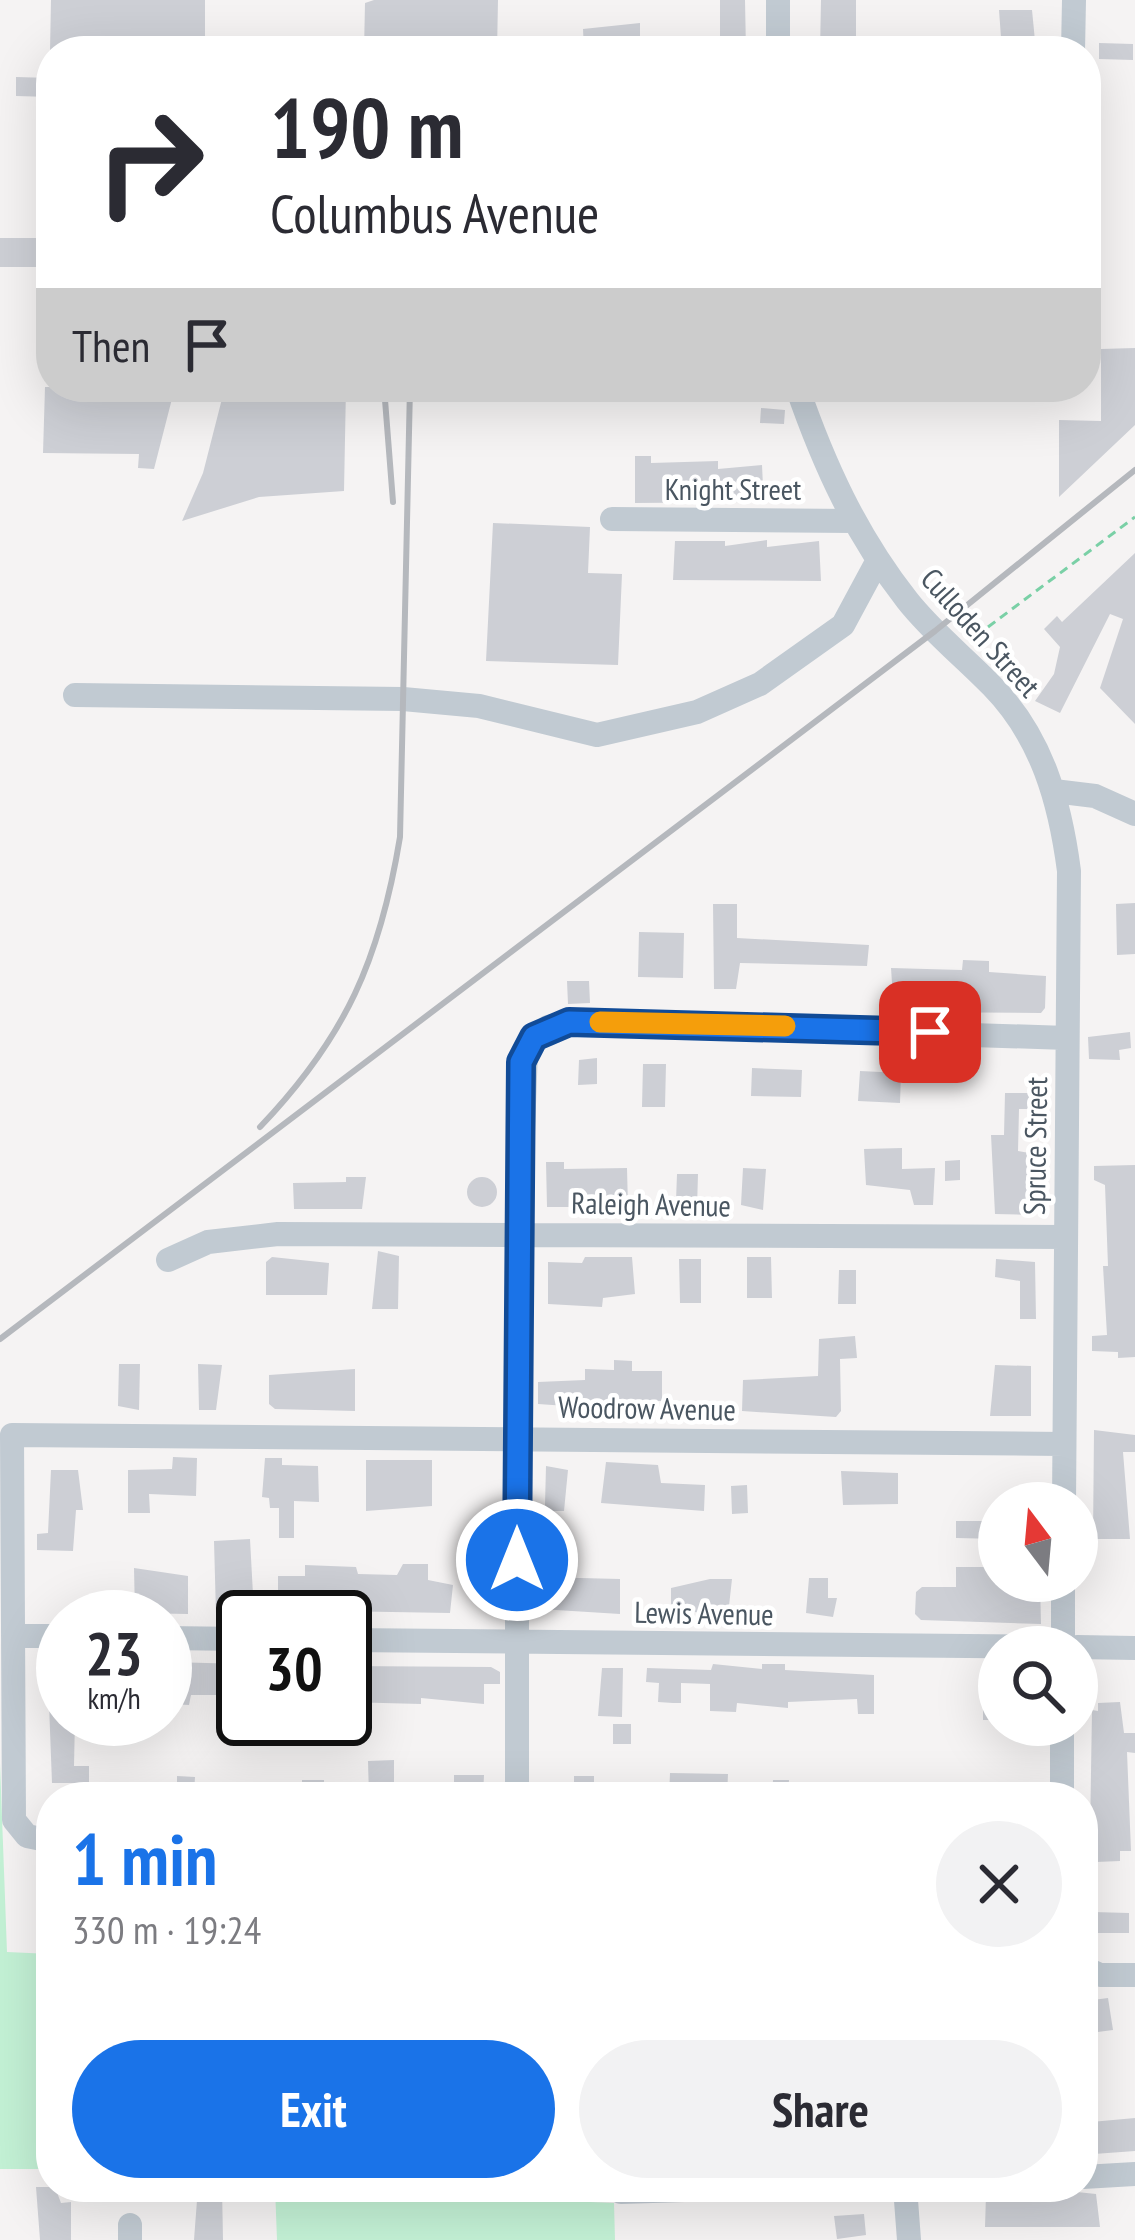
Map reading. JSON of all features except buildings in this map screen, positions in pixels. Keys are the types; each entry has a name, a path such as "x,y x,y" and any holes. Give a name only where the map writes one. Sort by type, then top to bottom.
{"street":[{"path":"778,0 778,36"},
{"path":"1073,36 1074,0"},
{"name":"Culloden Street","path":"802,402 853,521 878,560 1027,730 1054,791"},
{"name":"Knight Street","path":"612,520 853,521"},
{"path":"75,694 403,699 478,706 597,735 697,712 760,684 842,625 878,560"},
{"path":"1054,791 1095,796 1135,814"},
{"name":"Spruce Street","path":"1054,791 1069,871 1064,1482"},
{"path":"517,1782 521,1062 534,1037 548,1027 580,1022 1067,1038"},
{"name":"Raleigh Avenue","path":"168,1260 232,1238 518,1234 1065,1237"},
{"name":"Woodrow Avenue","path":"13,1636 12,1435 1064,1444"},
{"path":"36,1636 13,1636 14,1820 27,1836 36,1838"},
{"name":"Lewis Avenue","path":"372,1640 978,1646"},
{"path":"1098,1647 1135,1648"},
{"path":"1062,1746 1062,1782"},
{"path":"1098,1974 1135,1975"},
{"path":"1098,2176 1135,2174"},
{"path":"905,2202 909,2240"}],"path":[{"path":"954,650 1049,586 1135,517"}],"green space":[{"path":"0,1763 7,1952 36,1953 36,2169 0,2169"},
{"path":"276,2202 614,2203 615,2240 277,2240"}],"railway":[{"path":"385,402 393,502"},
{"path":"260,1127 337,1028 370,959 392,881 400,837 410,402"},
{"path":"0,1339 935,631 1135,470"}],"slow traffic":[{"path":"600,1022 785,1026"}],"route":[{"path":"517,1560 521,1062 534,1037 548,1027 569,1022 930,1032"}]}
